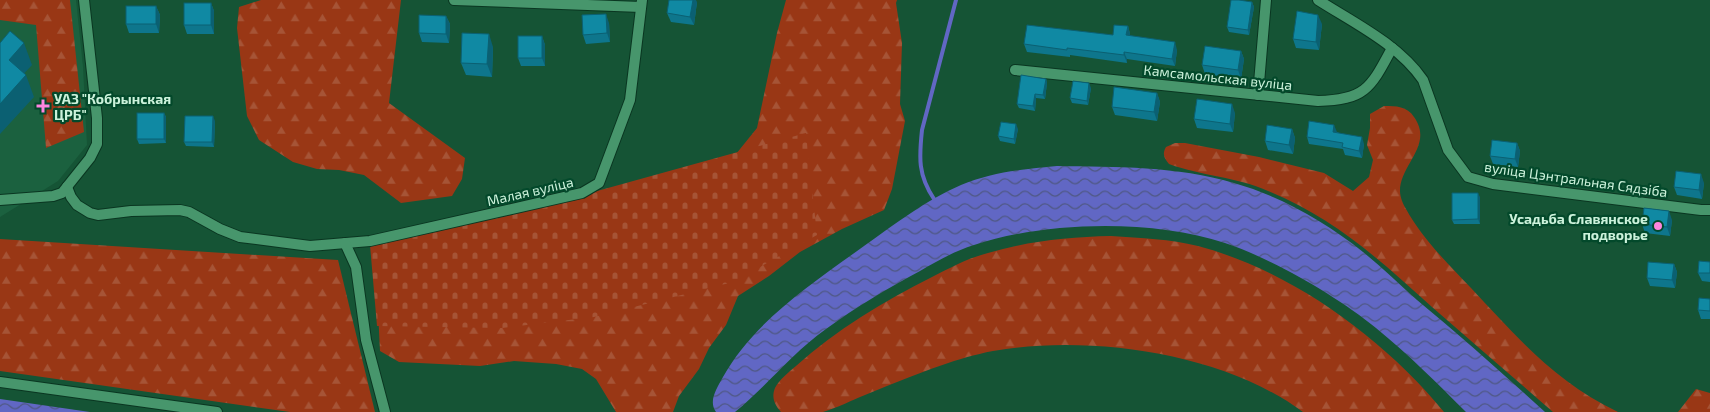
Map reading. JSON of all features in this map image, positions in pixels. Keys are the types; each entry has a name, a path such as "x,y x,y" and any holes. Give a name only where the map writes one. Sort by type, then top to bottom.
{"street":[{"path":"0,200 53,196 62,193 90,158 97,144 97,118 84,0"},
{"name":"Малая вуліца","path":"67,187 77,205 90,213 98,215 131,211 180,210 240,237 310,246 370,240 582,193 599,183 630,100 642,4 454,0"},
{"path":"1258,95 1266,0"},
{"name":"вуліца Цэнтральная Сядзіба","path":"1318,0 1392,48 1417,71 1423,80 1448,150 1468,177 1493,184 1710,210"},
{"name":"Камсамольская вуліца","path":"1015,70 1318,101 1336,101 1351,98 1369,86 1377,76 1392,48"},
{"path":"345,243 356,267 366,340 385,412"},
{"path":"0,382 217,412"}],"shaded area":[{"name":"УАЗ \"Кобрынская ЦРБ\"","path":"0,0 76,0 83,67 87,145 58,181 0,217"}],"green space":[{"path":"0,0 70,0 84,132 46,148 36,25 0,20"},
{"path":"261,0 401,0 389,103 465,158 462,179 452,196 401,203 364,175 339,170 317,169 293,162 259,140 247,116 237,28 239,7"},
{"path":"786,0 897,0 902,43 900,104 905,121 892,189 884,210 842,229 800,252 769,276 738,296 726,325 709,348 699,369 679,396 673,412 616,412 596,379 582,369 556,364 514,361 480,366 399,362 380,351 375,249 574,205 736,154 757,128"},
{"path":"1384,106 1405,109 1411,113 1419,127 1420,137 1418,146 1401,181 1400,191 1401,198 1412,220 1453,270 1538,357 1575,387 1618,412 1553,412 1394,273 1335,227 1292,202 1256,186 1181,168 1169,164 1164,156 1166,147 1175,143 1185,143 1259,157 1324,173 1353,191 1369,177 1373,160 1367,145 1370,114"},
{"path":"806,133 817,235 733,282 594,317 502,328 377,326 370,245 543,206"},
{"path":"1111,236 1166,240 1198,246 1233,257 1268,272 1301,290 1364,334 1393,358 1444,412 1303,412 1272,392 1237,376 1200,364 1161,354 1081,345 1006,349 973,356 920,373 823,412 781,412 775,404 773,395 777,385 787,373 827,340 878,306 966,260 1018,245 1080,237"},
{"path":"0,239 338,260 375,412 290,412 0,371"},
{"path":"1696,389 1710,393 1710,412 1678,412"}],"water":[{"path":"1057,166 1146,168 1191,173 1251,188 1302,211 1334,230 1363,252 1545,412 1466,412 1411,358 1343,303 1284,268 1244,250 1196,235 1133,227 1100,226 1066,227 1003,237 967,247 946,256 872,298 826,329 802,348 735,412 716,412 713,403 714,394 736,357 751,338 786,304 825,274 911,213 948,191 996,174"},
{"path":"0,399 90,412 0,412"}],"building":[{"path":"669,0 693,0 690,17 667,13"},
{"path":"1231,0 1252,2 1248,30 1227,27"},
{"path":"184,3 211,3 211,25 184,25"},
{"path":"126,6 156,6 156,24 126,24"},
{"path":"1297,11 1318,15 1316,42 1293,39"},
{"path":"606,14 607,33 583,35 582,15"},
{"path":"419,15 446,16 446,34 419,33"},
{"path":"1027,25 1113,35 1114,25 1128,26 1126,35 1175,42 1172,59 1124,52 1124,55 1067,48 1067,50 1024,44"},
{"path":"10,31 24,43 9,60 26,75 0,104 0,43"},
{"path":"462,33 489,34 487,64 461,63"},
{"path":"518,36 542,36 542,58 518,58"},
{"path":"1205,46 1241,51 1238,70 1202,65"},
{"path":"1021,75 1046,79 1043,95 1035,94 1033,106 1017,104"},
{"path":"1073,81 1089,83 1087,101 1070,98"},
{"path":"1114,87 1157,93 1154,112 1112,107"},
{"path":"1197,99 1232,104 1230,124 1194,119"},
{"path":"137,113 164,113 164,139 137,139"},
{"path":"185,116 213,116 212,142 184,142"},
{"path":"1309,121 1334,125 1333,132 1362,137 1359,151 1342,147 1343,143 1307,137"},
{"path":"1001,122 1016,124 1014,139 998,136"},
{"path":"1267,125 1292,129 1289,145 1265,141"},
{"path":"1492,140 1517,143 1515,159 1490,156"},
{"path":"1676,171 1701,174 1699,190 1674,187"},
{"path":"1452,193 1478,193 1478,219 1452,220"},
{"path":"1644,208 1669,211 1667,227 1642,224"},
{"path":"1699,261 1710,262 1710,273 1698,273"},
{"path":"1648,262 1674,264 1672,280 1647,278"},
{"path":"1699,298 1710,299 1710,311 1698,310"}],"waterway":[{"path":"934,199 922,174 920,149 922,130 956,0"}],"place":[{"name":"УАЗ \"Кобрынская ЦРБ\"","path":"43,106"},
{"name":"Усадьба Славянское подворье","path":"1658,226"}]}
